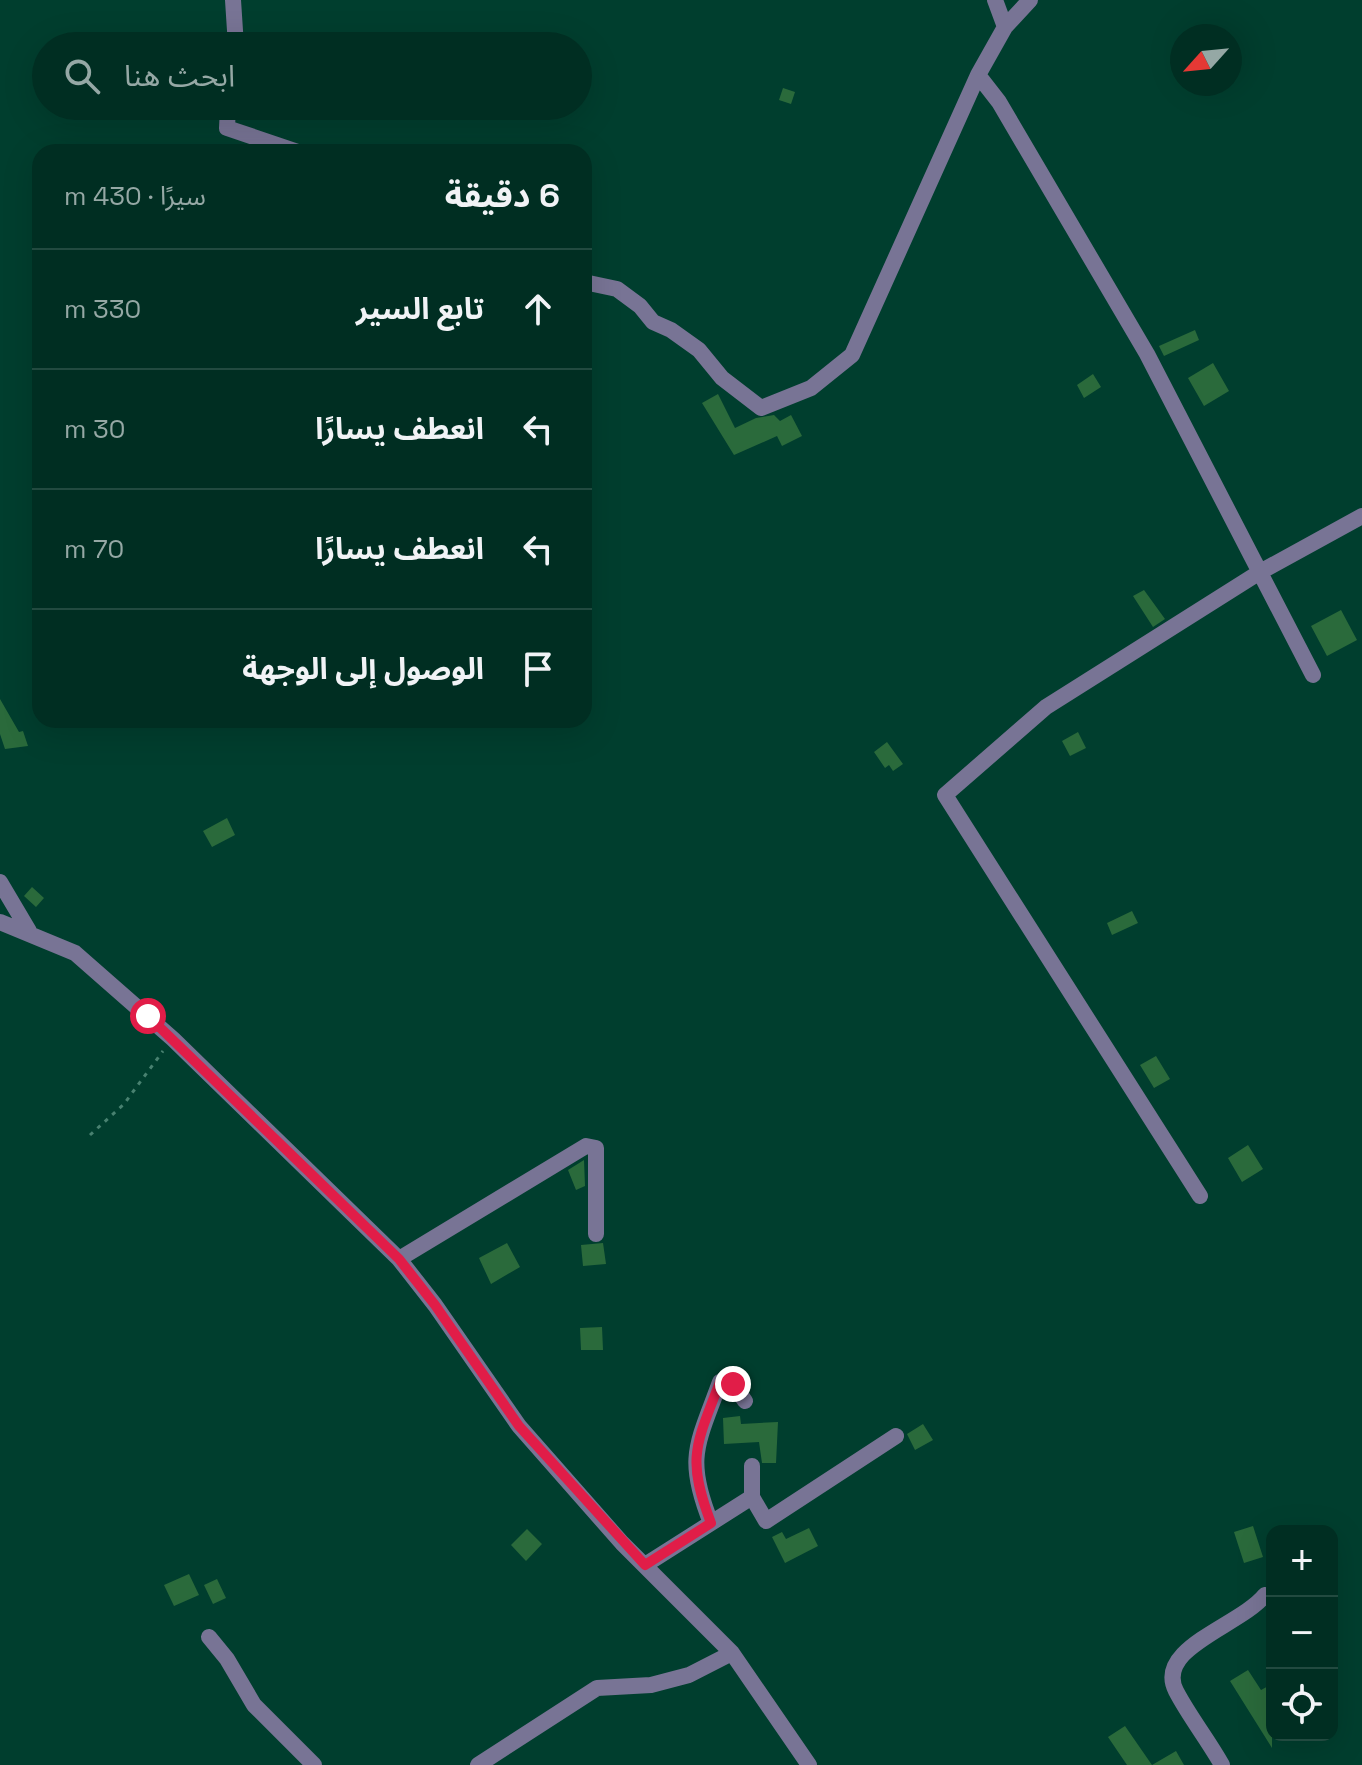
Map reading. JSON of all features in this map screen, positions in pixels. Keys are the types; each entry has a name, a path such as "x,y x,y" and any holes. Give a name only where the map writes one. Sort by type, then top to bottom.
{"street":[{"path":"233,0 235,32"},
{"path":"995,0 1005,27"},
{"path":"592,284 617,289 640,306 653,322 671,330 699,350 722,378 761,408 811,388 852,355 978,75 1005,27 1030,0"},
{"path":"978,75 999,102 1147,354 1313,675"},
{"path":"227,120 227,128 274,144"},
{"path":"1200,1196 945,795 1046,707 1260,572 1362,516"},
{"path":"0,882 29,931"},
{"path":"0,922 29,931 75,953 173,1039 399,1259 519,1426 645,1565 732,1653 809,1765"},
{"path":"399,1259 586,1146 596,1148 596,1234"},
{"path":"711,1523 698,1490 695,1450 720,1382 733,1384 745,1401"},
{"path":"752,1466 752,1497 766,1521 896,1436"},
{"path":"645,1565 752,1497"},
{"path":"1222,1765 1174,1687 1172,1666 1183,1650 1254,1609 1265,1595"},
{"path":"209,1637 227,1659 254,1705 314,1765"},
{"path":"478,1765 597,1688 651,1685 689,1675 732,1653"}],"path":[{"path":"90,1135 124,1104 173,1039"}],"building":[{"path":"783,88 795,92 791,104 779,100"},
{"path":"1195,330 1199,340 1164,356 1159,346"},
{"path":"1213,363 1229,391 1204,406 1188,378"},
{"path":"1093,374 1101,387 1084,398 1077,385"},
{"path":"718,394 735,428 756,418 774,415 780,421 791,415 802,436 782,446 777,436 734,455 702,403"},
{"path":"1144,590 1165,619 1153,627 1133,596"},
{"path":"1341,610 1357,640 1327,656 1311,626"},
{"path":"0,699 19,732 23,731 28,746 5,749 0,734"},
{"path":"1078,732 1086,748 1070,756 1062,741"},
{"path":"887,742 903,764 893,771 889,765 885,768 874,752"},
{"path":"227,818 235,835 212,847 203,831"},
{"path":"32,887 44,898 36,907 24,896"},
{"path":"1132,911 1138,923 1112,935 1107,923"},
{"path":"1156,1056 1170,1079 1154,1088 1140,1065"},
{"path":"1248,1145 1263,1169 1242,1182 1228,1158"},
{"path":"584,1160 585,1186 576,1190 568,1170"},
{"path":"507,1243 520,1267 491,1284 479,1258"},
{"path":"603,1243 606,1264 583,1266 581,1245"},
{"path":"602,1327 603,1350 581,1350 580,1328"},
{"path":"740,1416 741,1424 778,1422 776,1463 762,1463 759,1442 724,1444 723,1418"},
{"path":"923,1424 933,1440 915,1450 907,1434"},
{"path":"1253,1526 1263,1557 1244,1563 1234,1532"},
{"path":"809,1528 818,1546 785,1563 772,1537 782,1532 786,1539"},
{"path":"527,1529 542,1544 526,1561 511,1545"},
{"path":"189,1574 199,1595 174,1606 164,1585"},
{"path":"217,1579 226,1598 213,1604 204,1585"},
{"path":"1248,1670 1261,1690 1266,1687 1266,1738 1230,1681"},
{"path":"1125,1726 1152,1765 1127,1765 1108,1737"},
{"path":"1176,1751 1184,1765 1152,1765"}],"route":[{"path":"148,1016 399,1259 519,1426 645,1565 711,1523 698,1490 695,1450 720,1382 733,1384"}]}
